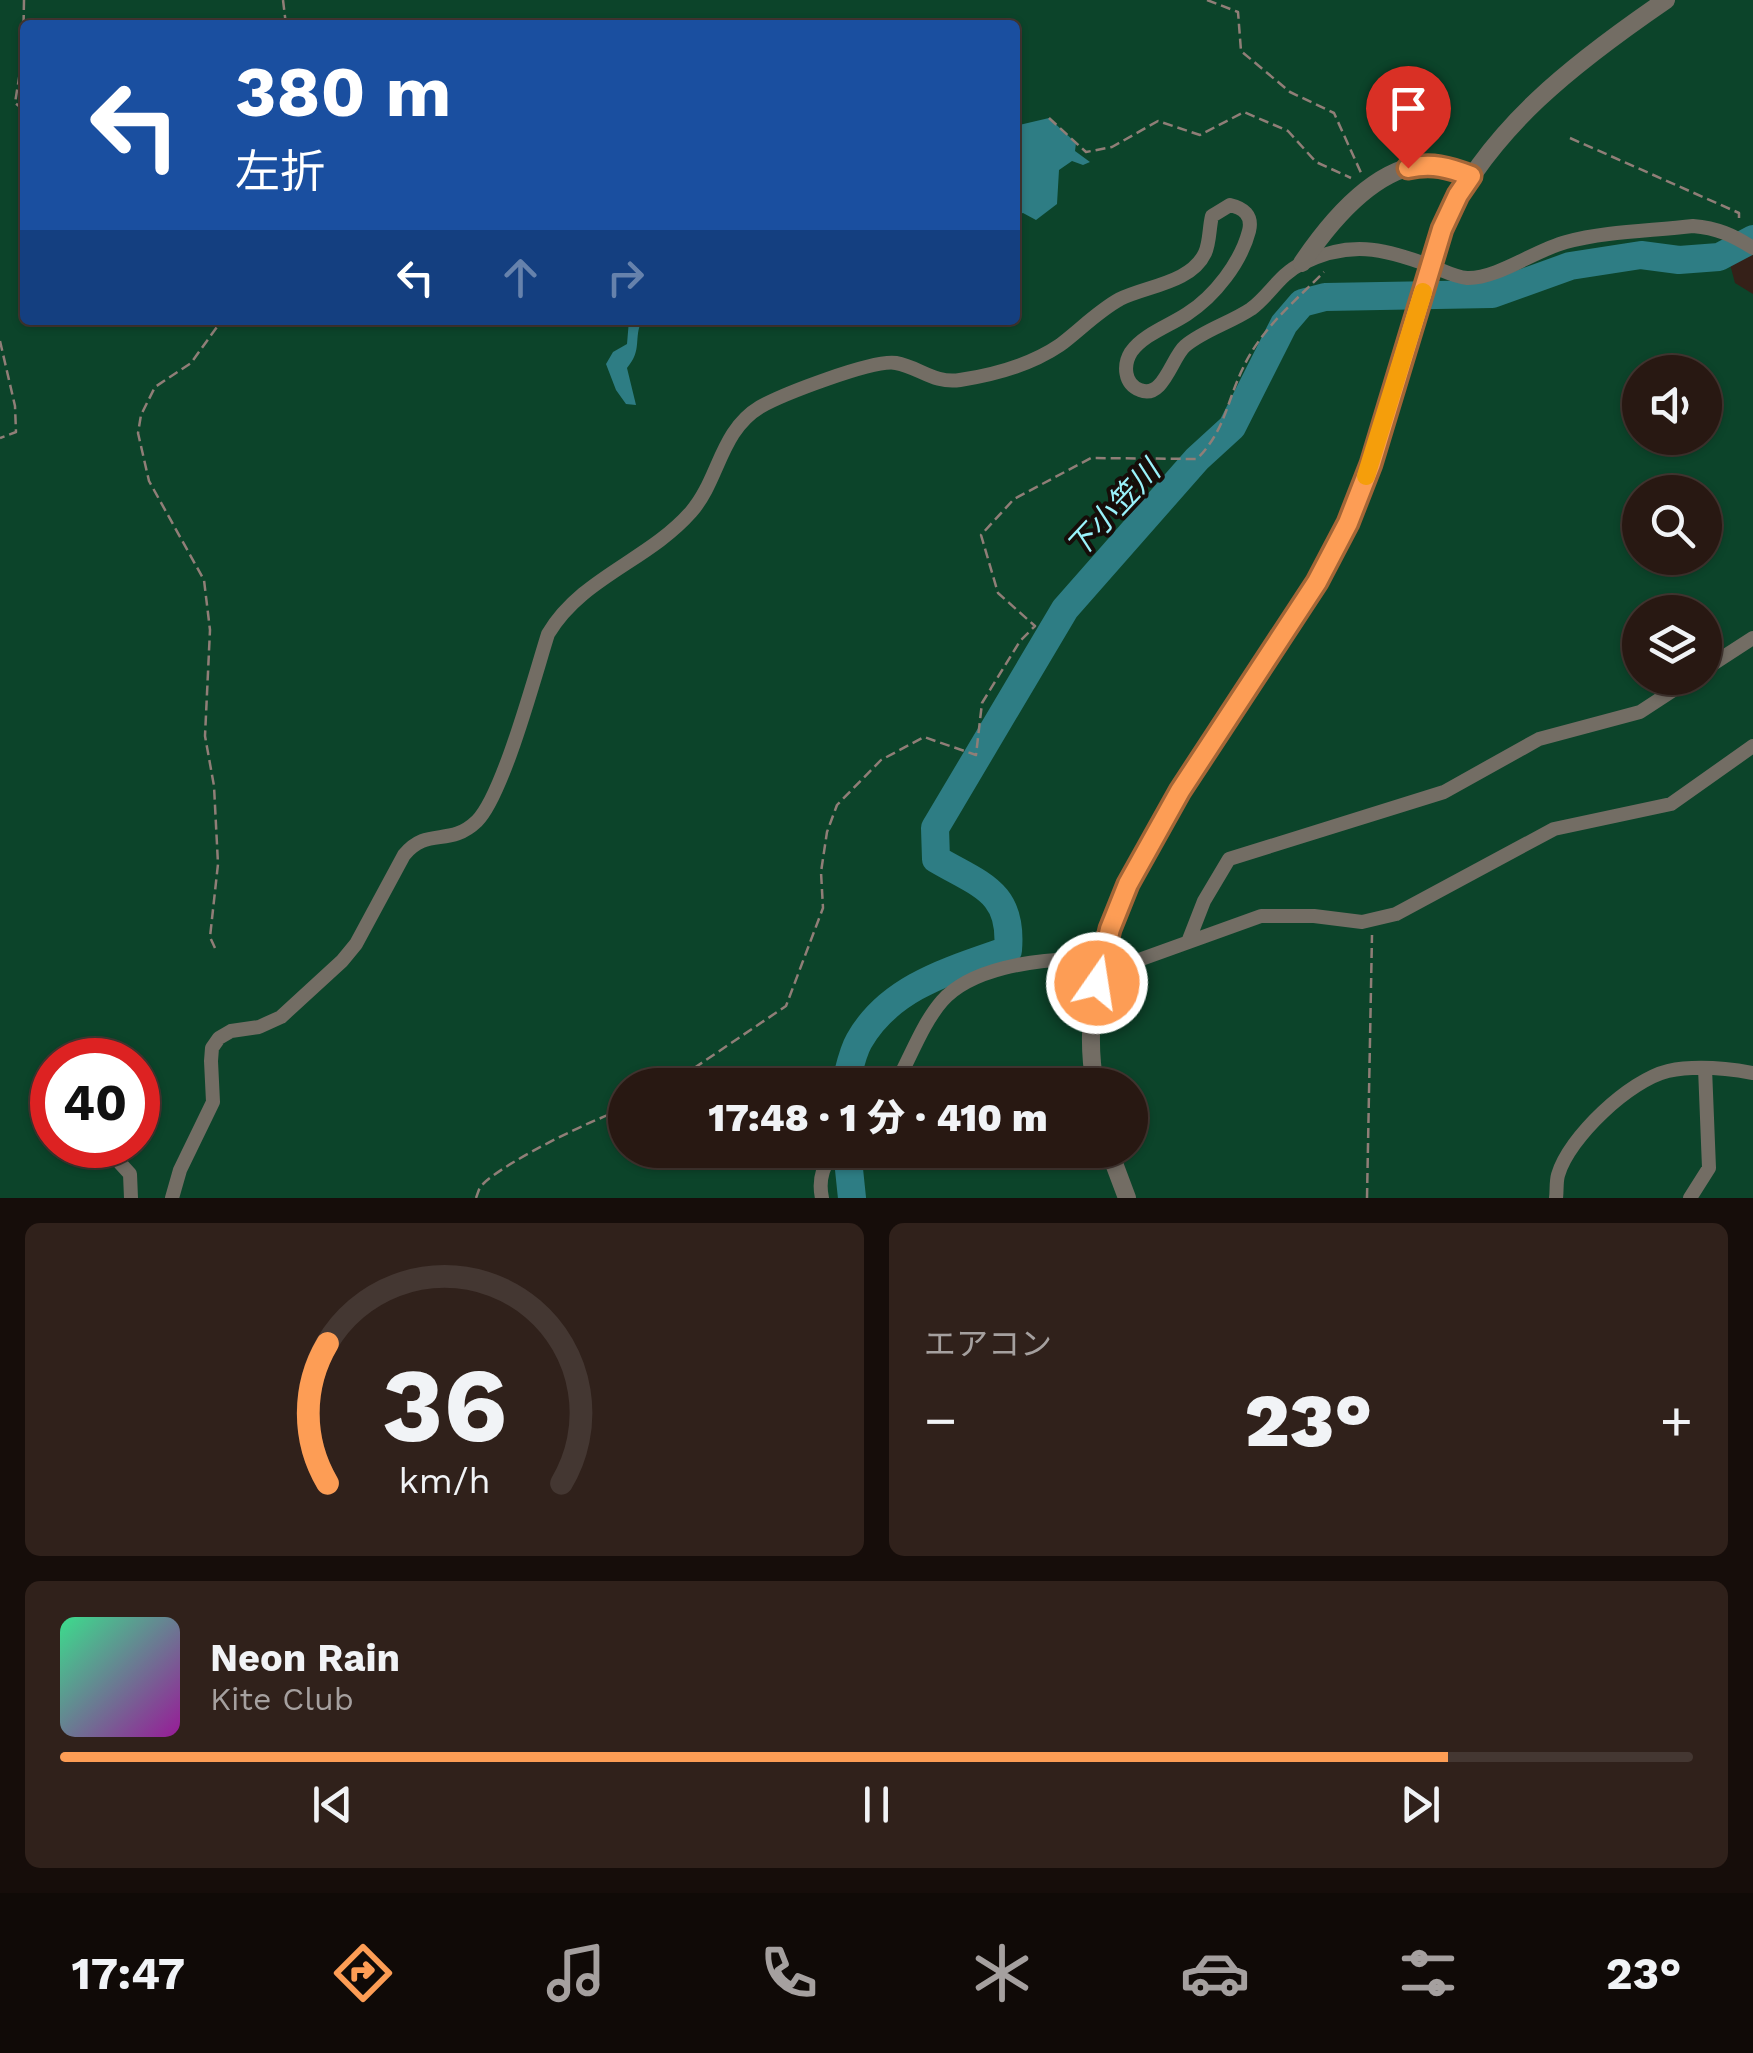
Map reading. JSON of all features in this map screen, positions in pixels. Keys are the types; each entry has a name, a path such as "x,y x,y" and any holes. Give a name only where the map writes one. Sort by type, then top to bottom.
{"street":[{"path":"1094,1068 1092,1028 1097,983 1122,899 1180,791 1317,582 1341,535 1371,464 1442,229 1458,195 1516,120 1606,41 1666,0"},
{"path":"1302,263 1318,240 1366,191 1392,173 1427,164 1471,176"},
{"path":"172,1198 180,1170 213,1102 212,1048 219,1038 281,1018 356,944 404,854 415,842 461,834 480,819 495,794 548,634 561,613 578,595 675,529 701,499 724,458 732,432 761,406 861,368 897,363 939,381 955,381 1044,354 1108,306 1192,269 1206,250 1212,216 1221,208 1240,208 1251,224 1246,240 1226,275 1191,312 1145,338 1128,358 1127,378 1141,391 1149,392 1158,386 1185,346 1251,309 1290,270 1320,256 1362,247 1400,254 1464,278 1483,277 1546,247 1572,240 1693,226 1713,228 1753,248"},
{"path":"1722,658 1753,638"},
{"path":"1188,942 1204,901 1229,860 1444,792 1539,739 1640,712 1666,695"},
{"path":"1136,961 1261,916 1314,916 1362,922 1396,914 1531,838 1554,829 1672,804 1753,746"},
{"path":"904,1068 940,1003 957,987 1031,960 1075,959"},
{"path":"1556,1198 1558,1175 1576,1141 1643,1080 1668,1071 1705,1068 1753,1073"},
{"path":"1690,1198 1709,1168 1705,1068"},
{"path":"125,1168 130,1174 131,1198"},
{"path":"822,1198 824,1168"},
{"path":"1116,1168 1127,1198"}],"path":[{"path":"1207,0 1238,12 1242,51 1290,92 1334,113 1366,186"},
{"path":"20,71 15,103 20,107"},
{"path":"1049,118 1086,152 1112,147 1158,121 1200,134 1244,112 1288,132 1316,162 1350,178"},
{"path":"1570,138 1739,213 1739,225 1732,235"},
{"path":"694,1068 786,1006 823,908 821,872 827,832 837,805 881,760 924,737 976,756 982,703 1020,641 1036,626 998,593 980,535 1014,499 1091,458 1197,458 1214,440 1242,370 1266,329 1324,272"},
{"path":"214,948 210,938 218,864 214,786 205,736 210,630 204,580 148,482 138,433 141,415 155,387 192,364 219,325"},
{"path":"0,341 15,406 16,432 0,438"},
{"path":"1367,1198 1372,919"},
{"path":"476,1198 481,1185 538,1149 608,1114"}],"green space":[{"path":"0,0 1753,0 1753,238 1727,253 1735,283 1753,294 1753,1198 0,1198"}],"water":[{"path":"1049,118 1076,143 1075,151 1090,162 1083,165 1072,161 1059,170 1057,204 1036,220 1020,214 1020,125"},
{"path":"629,325 640,325 635,355 627,368 636,405 626,404 606,364 613,352 627,344"}],"waterway":[{"name":"下小笠川","path":"850,1068 859,1041 887,1006 924,982 1008,950 1008,930 999,902 979,884 936,859 935,828 1065,609 1197,459 1232,427 1284,324 1302,303 1325,297 1492,294 1570,266 1641,255 1679,260 1719,257 1753,239"},
{"name":"下小笠川","path":"849,1168 852,1198"}],"tunnel":[{"path":"1075,959 1136,961"}],"slow traffic":[{"path":"1366,476 1423,292"}],"route":[{"path":"1097,983 1110,929 1128,884 1180,791 1317,582 1348,523 1371,464 1442,229 1471,176 1444,166 1408,168"}]}
